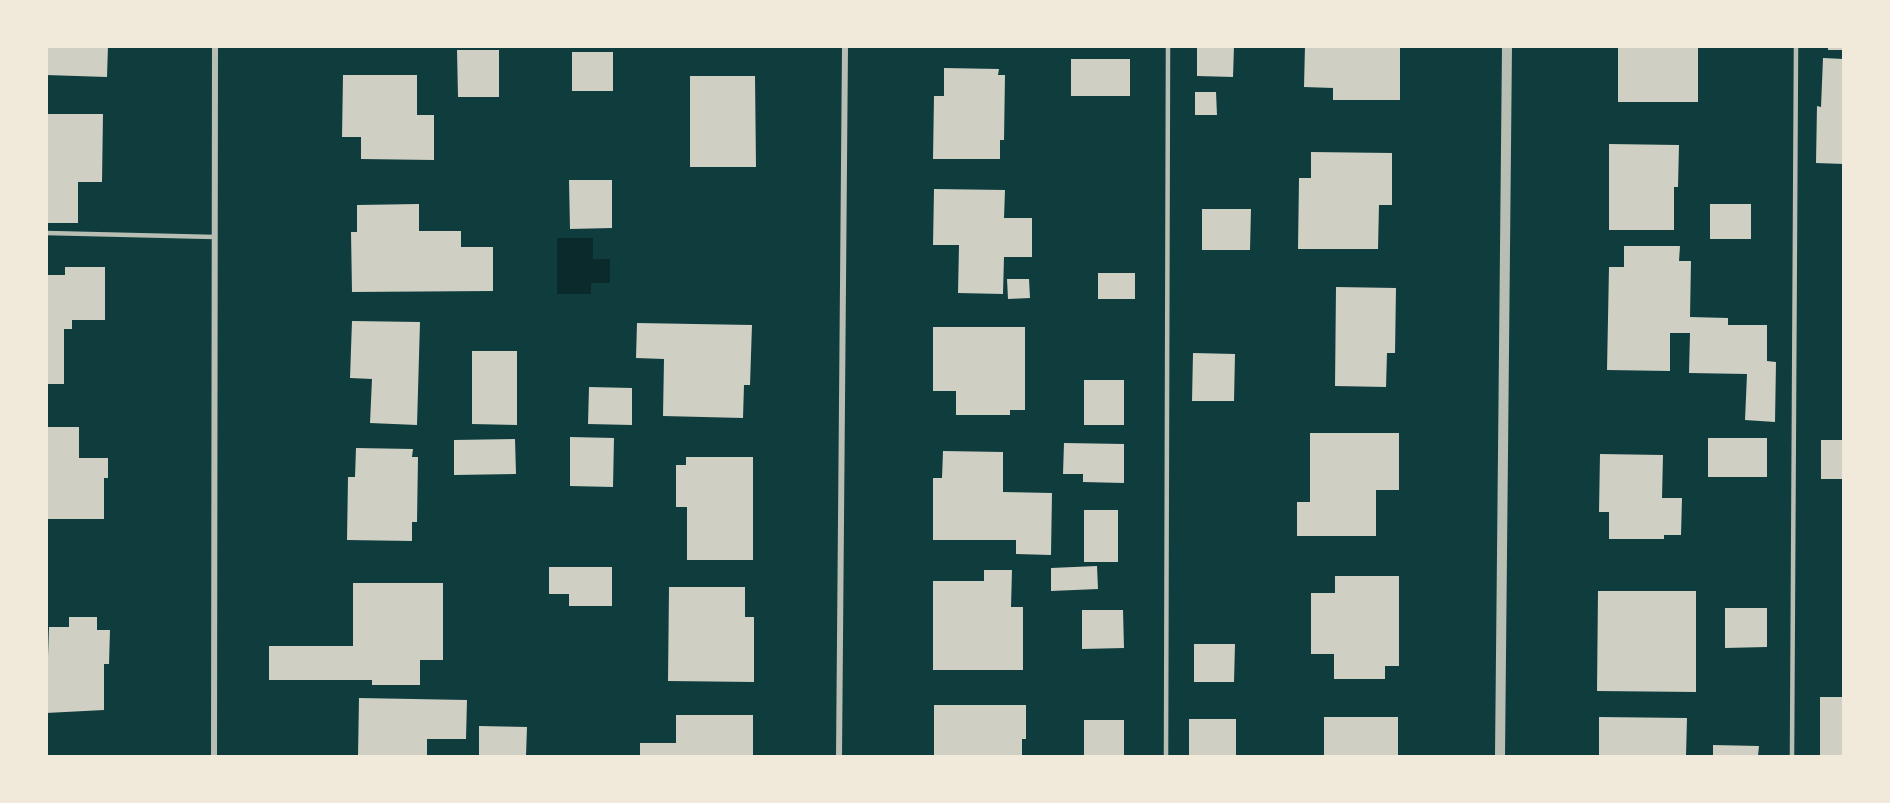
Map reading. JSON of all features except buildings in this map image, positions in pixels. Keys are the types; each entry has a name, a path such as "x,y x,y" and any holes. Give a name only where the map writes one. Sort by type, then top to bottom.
{"street":[{"path":"214,756 215,46"},
{"path":"839,756 845,46"},
{"path":"1500,756 1507,46"}],"lane":[{"path":"1166,756 1168,46"},
{"path":"1792,756 1796,46"},
{"path":"46,233 215,237"}],"water":[{"path":"557,238 593,238 593,259 610,259 610,283 591,283 591,294 557,294"}]}
